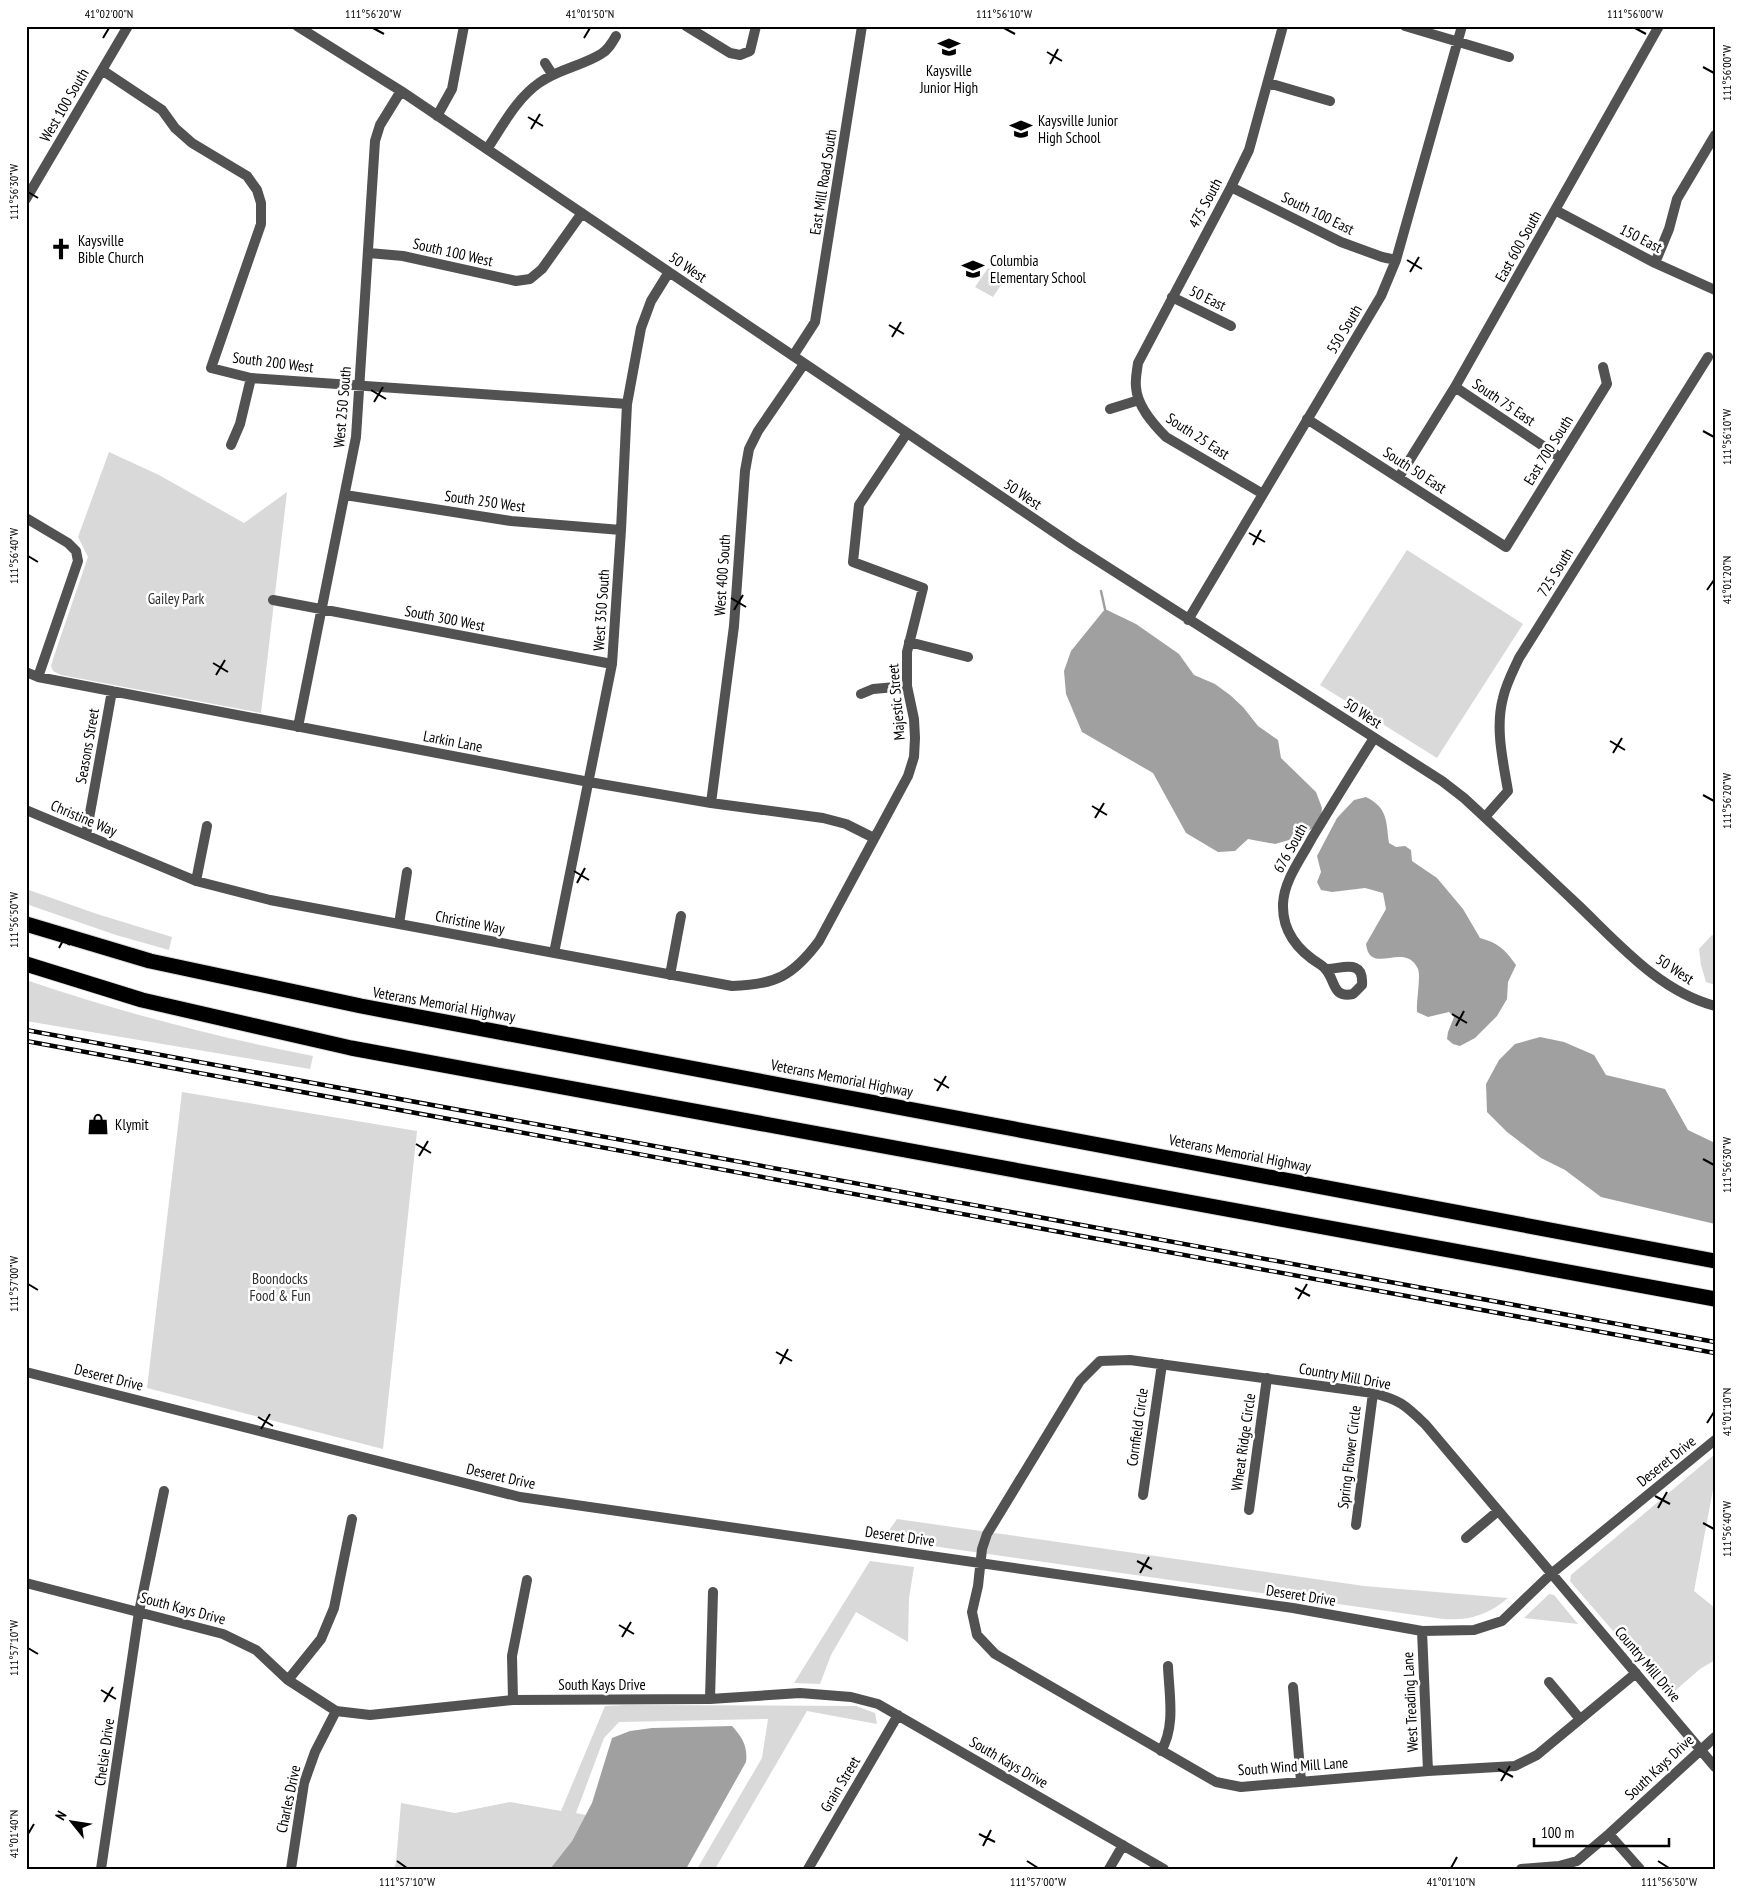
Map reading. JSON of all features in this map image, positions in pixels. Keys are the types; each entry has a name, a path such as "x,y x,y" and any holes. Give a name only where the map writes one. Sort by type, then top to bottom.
{"highway":[{"name":"Veterans Memorial Highway","path":"26,924 150,961 361,1006 1715,1261"},
{"path":"26,964 142,1000 350,1048 1715,1299"}],"street":[{"name":"West 100 South","path":"26,199 128,26"},
{"name":"50 West","path":"297,26 401,91 991,491 1188,620 1442,781 1485,817 1634,959 1667,985 1702,1003 1715,1006"},
{"path":"437,116 452,89 464,26"},
{"path":"686,26 730,54 740,55 750,51 756,26"},
{"name":"East Mill Road South","path":"794,356 814,322 862,26"},
{"name":"475 South","path":"1136,387 1138,363 1231,187 1248,150 1283,26"},
{"path":"1405,26 1509,57"},
{"name":"550 South","path":"1188,620 1381,296 1396,260 1462,26"},
{"name":"East 600 South","path":"1399,477 1455,387 1659,26"},
{"path":"487,149 518,103 537,84 552,74 602,54 609,48 616,36"},
{"path":"545,62 552,74"},
{"name":"South 200 West","path":"102,70 162,110 175,128 186,138 247,176 257,190 261,203 261,224 211,368 252,378 627,404"},
{"path":"1268,83 1330,101"},
{"name":"West 250 South","path":"298,726 356,437 375,141 380,125 401,91"},
{"path":"1655,263 1669,230 1677,199 1715,135"},
{"name":"South 100 East","path":"1231,187 1341,242 1382,257 1396,260"},
{"name":"150 East","path":"1555,210 1655,263 1715,290"},
{"name":"South 100 West","path":"369,253 403,256 516,281 530,279 542,270 582,213"},
{"name":"West 350 South","path":"554,953 612,664 627,404 641,328 651,302 669,272"},
{"name":"50 East","path":"1172,296 1231,326"},
{"name":"725 South","path":"1485,817 1508,791 1501,750 1500,719 1502,699 1519,658 1708,357"},
{"name":"West 400 South","path":"711,803 734,626 745,471 749,449 758,431 804,364"},
{"name":"East 700 South","path":"1506,547 1607,384 1603,367"},
{"path":"232,445 240,424 252,378"},
{"name":"South 25 East","path":"1136,387 1139,400 1152,424 1166,437 1263,494"},
{"name":"South 75 East","path":"1455,387 1561,458"},
{"path":"1110,409 1139,400"},
{"name":"South 50 East","path":"1307,419 1506,547"},
{"name":"Majestic Street","path":"861,863 908,776 914,757 914,720 907,686 907,652 922,588 853,562 859,505 907,433"},
{"name":"South 250 West","path":"345,495 511,521 621,530"},
{"path":"26,518 68,543 76,551 78,561 38,678"},
{"name":"South 300 West","path":"273,600 612,664"},
{"path":"909,642 968,657"},
{"name":"Larkin Lane","path":"26,672 38,678 588,782 711,803 823,818 846,824 874,838"},
{"path":"861,694 873,689 907,686"},
{"name":"Seasons Street","path":"86,835 112,692"},
{"name":"676 South","path":"1328,969 1303,953 1287,929 1284,911 1286,887 1322,821 1374,738"},
{"name":"Christine Way","path":"26,810 196,881 270,900 732,986 752,986 771,981 788,974 805,960 819,941 861,863"},
{"path":"196,881 207,826"},
{"path":"399,924 407,872"},
{"path":"670,975 681,916"},
{"name":"Country Mill Drive","path":"981,1562 982,1549 987,1534 1080,1381 1100,1361 1130,1360 1373,1393 1389,1397 1404,1404 1425,1424 1715,1767"},
{"name":"Cornfield Circle","path":"1143,1495 1162,1364"},
{"name":"Deseret Drive","path":"26,1372 520,1497 1293,1608 1422,1631 1474,1630 1502,1621 1552,1574 1715,1440"},
{"name":"Wheat Ridge Circle","path":"1249,1510 1267,1378"},
{"name":"Spring Flower Circle","path":"1356,1525 1373,1393"},
{"name":"Chelsie Drive","path":"102,1869 139,1612 164,1491"},
{"path":"1466,1538 1498,1511"},
{"path":"288,1680 321,1638 334,1608 352,1519"},
{"name":"South Wind Mill Lane","path":"981,1562 972,1612 977,1635 995,1654 1216,1782 1240,1787 1428,1771 1515,1766 1537,1755 1636,1673"},
{"path":"513,1700 512,1656 527,1580"},
{"name":"South Kays Drive","path":"26,1583 223,1634 256,1650 288,1680 336,1711 370,1715 513,1700 710,1699 800,1693 851,1697 878,1704 1164,1869"},
{"path":"710,1699 713,1592"},
{"name":"West Treading Lane","path":"1422,1631 1428,1771"},
{"path":"1162,1751 1171,1726 1168,1666"},
{"path":"1549,1682 1580,1719"},
{"path":"1293,1687 1301,1781"},
{"name":"Charles Drive","path":"291,1869 304,1783 315,1752 336,1711"},
{"name":"Grain Street","path":"809,1868 898,1715"},
{"name":"South Kays Drive","path":"1521,1869 1559,1866 1577,1861 1715,1737"},
{"path":"1609,1834 1640,1869"},
{"path":"1109,1869 1123,1845"}],"green space":[{"path":"988,268 1005,279 993,297 975,287"},
{"name":"Gailey Park","path":"109,452 159,475 244,523 287,492 261,713 61,675 53,671 51,666 53,659 88,557 78,537"},
{"path":"1407,550 1523,624 1437,758 1320,685"},
{"path":"26,889 97,914 172,937 169,950 116,935 26,904"},
{"path":"1712,935 1715,937 1715,985 1706,982 1699,949"},
{"path":"26,980 168,1023 240,1041 313,1056 310,1069 26,1021"},
{"name":"Boondocks Food & Fun","path":"182,1092 417,1131 383,1449 147,1388"},
{"path":"1715,1454 1715,1479 1694,1591 1715,1608 1715,1660 1700,1669 1669,1696 1570,1581 1571,1575"},
{"path":"897,1519 1364,1586 1508,1598 1493,1609 1478,1616 1461,1619 1443,1619 883,1539"},
{"path":"870,1561 914,1567 909,1598 908,1642 856,1612 831,1655 820,1684 794,1683"},
{"path":"1549,1594 1554,1595 1578,1624 1524,1618"},
{"path":"605,1706 856,1706 875,1713 877,1724 807,1711 715,1869 697,1869 762,1758 768,1719 619,1722 604,1738 576,1813 586,1815 572,1841 550,1869 394,1869 401,1803 455,1813 510,1802 561,1811"}],"shaded area":[{"path":"1105,609 1136,624 1179,654 1194,675 1215,684 1230,695 1243,707 1258,726 1278,740 1281,758 1316,792 1322,808 1321,819 1313,828 1296,838 1275,844 1248,839 1235,851 1218,852 1186,833 1153,773 1082,732 1066,694 1064,671 1071,651"},
{"path":"1366,797 1378,806 1385,816 1389,843 1396,847 1405,846 1411,850 1412,861 1437,878 1463,909 1480,938 1501,947 1516,965 1508,982 1507,999 1497,1016 1475,1038 1460,1046 1453,1044 1447,1039 1454,1017 1449,1012 1428,1017 1417,1012 1419,972 1412,961 1397,957 1374,958 1369,953 1366,944 1386,909 1383,893 1365,888 1332,892 1321,890 1317,882 1321,872 1317,856 1337,818 1354,800"},
{"path":"1540,1037 1564,1042 1594,1055 1606,1075 1665,1089 1688,1130 1715,1143 1715,1224 1601,1197 1565,1170 1541,1158 1507,1132 1487,1112 1486,1084 1499,1060 1515,1044"},
{"path":"732,1726 744,1742 746,1762 686,1869 550,1869 572,1841 592,1803 612,1738 630,1731 652,1728"}],"waterway":[{"path":"1101,591 1105,609"}],"railway":[{"path":"26,1030 1715,1342"},
{"path":"26,1041 1715,1353"}],"place":[{"name":"Kaysville Junior High","path":"949,47"},
{"name":"Kaysville Junior High School","path":"1021,129"},
{"name":"Kaysville Bible Church","path":"61,249"},
{"name":"Columbia Elementary School","path":"973,269"},
{"name":"Klymit","path":"98,1124"}]}
